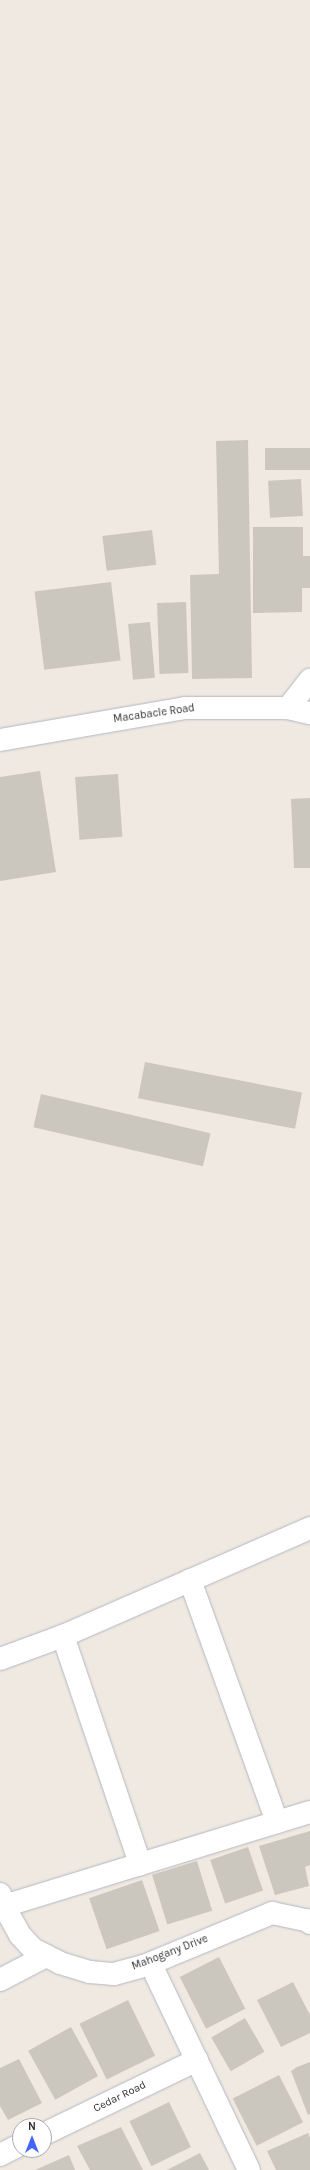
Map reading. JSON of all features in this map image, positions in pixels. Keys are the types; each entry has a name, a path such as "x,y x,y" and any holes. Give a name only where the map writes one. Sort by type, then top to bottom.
{"street":[{"path":"288,708 310,680"},
{"name":"Macabacle Road","path":"0,740 184,708 288,708 310,713"},
{"path":"0,1659 63,1636 310,1528"},
{"path":"190,1580 277,1822"},
{"path":"63,1636 140,1864"},
{"path":"2,1900 140,1864 310,1812"},
{"name":"Mahogany Drive","path":"2,1900 20,1935 32,1949 60,1963 90,1972 114,1974 144,1966 272,1913 306,1920 310,1924"},
{"path":"0,1980 46,1956"},
{"name":"Mahogany Drive","path":"156,1975 249,2170"},
{"name":"Cedar Road","path":"52,2130 197,2060"},
{"path":"0,2155 12,2149"}],"building":[{"path":"248,440 252,678 192,679 190,575 219,574 216,441"},
{"path":"265,448 310,448 310,470 265,470"},
{"path":"301,479 303,516 270,518 268,481"},
{"path":"253,527 303,527 303,556 310,556 310,588 302,588 302,612 253,613"},
{"path":"152,530 156,565 107,571 102,536"},
{"path":"111,582 121,660 44,670 35,591"},
{"path":"186,602 188,673 159,674 157,603"},
{"path":"150,622 155,678 133,680 128,624"},
{"path":"40,771 56,872 0,881 0,777"},
{"path":"118,774 122,837 79,840 75,777"},
{"path":"310,798 310,868 294,868 291,799"},
{"path":"145,1062 302,1093 295,1129 138,1098"},
{"path":"41,1094 211,1133 203,1166 33,1127"},
{"path":"310,1831 310,1865 305,1867 309,1886 275,1895 259,1846"},
{"path":"248,1847 263,1890 225,1904 210,1860"},
{"path":"197,1861 212,1911 167,1924 152,1875"},
{"path":"142,1880 160,1931 107,1949 89,1898"},
{"path":"219,1957 245,2009 206,2029 180,1977"},
{"path":"293,1982 310,2015 310,2033 281,2047 257,2000"},
{"path":"128,2000 155,2056 107,2079 79,2024"},
{"path":"245,2018 264,2052 231,2071 211,2038"},
{"path":"71,2027 98,2076 55,2100 28,2051"},
{"path":"19,2059 42,2103 8,2120 0,2106 0,2068"},
{"path":"310,2062 310,2114 308,2115 291,2071"},
{"path":"279,2075 303,2122 257,2146 233,2099"},
{"path":"169,2102 191,2147 151,2166 129,2121"},
{"path":"121,2127 143,2170 90,2170 77,2146"},
{"path":"308,2133 310,2138 310,2170 276,2170 267,2151"},
{"path":"200,2153 209,2170 167,2170"},
{"path":"69,2155 75,2170 35,2170"}]}
